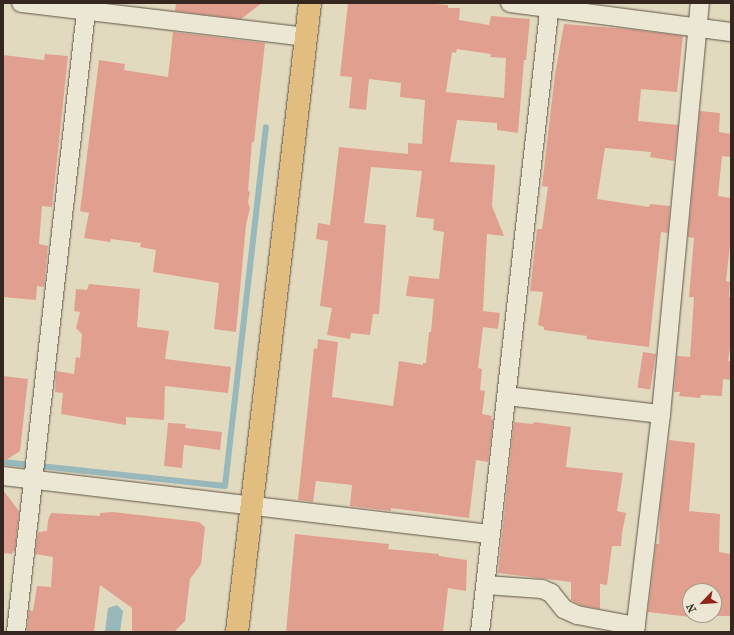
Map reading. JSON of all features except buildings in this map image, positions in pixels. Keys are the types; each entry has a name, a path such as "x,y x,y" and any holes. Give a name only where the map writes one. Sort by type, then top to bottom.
{"main road":[{"path":"237,632 310,3"}],"street":[{"path":"22,3 87,7 306,37"},
{"path":"510,3 550,6 731,32"},
{"path":"486,585 542,589 551,593 564,609 577,615 636,629 661,414 700,3"},
{"path":"480,632 550,6"},
{"path":"16,632 87,7"},
{"path":"506,396 661,414"},
{"path":"3,476 491,534"}],"water":[{"path":"117,605 123,611 120,632 105,632 108,608"}],"waterway":[{"path":"3,462 225,486 266,127"}]}
